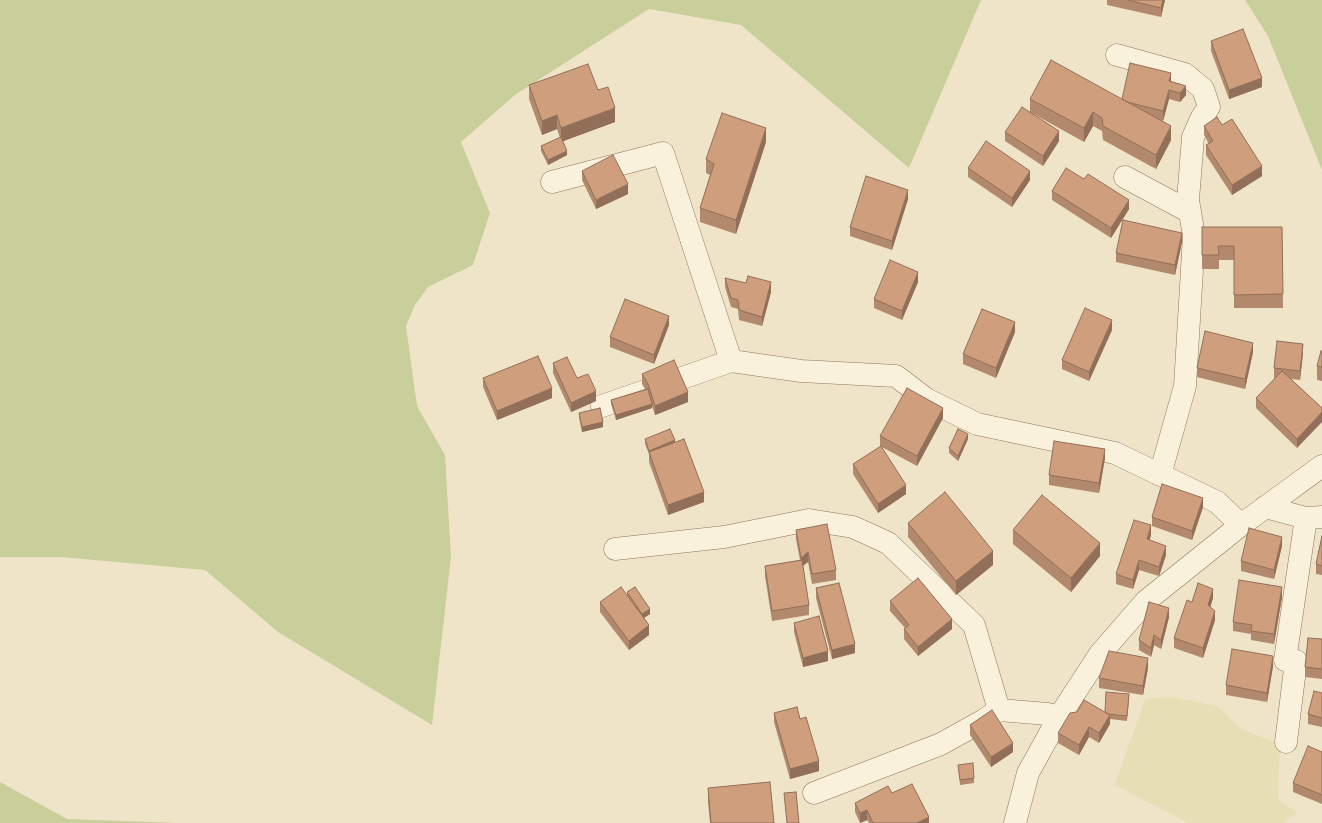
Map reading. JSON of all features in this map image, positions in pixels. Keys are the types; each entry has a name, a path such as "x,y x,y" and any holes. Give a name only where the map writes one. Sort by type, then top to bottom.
{"street":[{"path":"1117,55 1185,74 1203,88 1209,107 1202,117 1193,138 1188,200 1194,236 1185,386 1160,475"},
{"path":"552,182 663,153 731,360"},
{"path":"1125,177 1190,212"},
{"path":"602,406 731,360 801,371 896,376 926,399 977,424 1115,453 1217,502 1241,525"},
{"path":"1014,823 1028,773 1059,718 1100,654 1146,601 1241,525 1322,466"},
{"path":"1265,507 1314,517 1285,660 1296,661 1286,742"},
{"path":"615,549 724,537 809,520 854,527 888,543 974,625 1000,710"},
{"path":"814,792 942,744 1000,710 1048,714 1059,718"}],"shaded area":[{"path":"1170,697 1217,706 1241,729 1280,744 1278,799 1297,813 1284,823 1188,823 1115,785 1145,699"}],"green space":[{"path":"0,0 981,0 909,168 741,25 649,9 515,95 461,142 490,213 473,265 428,287 415,305 406,326 417,406 445,455 451,557 432,725 278,632 205,570 61,557 0,557"},
{"path":"1245,0 1322,0 1322,170 1268,36"},
{"path":"0,782 67,819 178,823 0,823"}],"building":[{"path":"1128,0 1163,0 1161,8"},
{"path":"1243,29 1262,78 1229,90 1211,41"},
{"path":"1051,60 1171,126 1156,155 1103,126 1102,118 1093,112 1084,128 1030,99"},
{"path":"1130,63 1171,73 1169,81 1186,86 1180,93 1169,90 1163,111 1127,102 1122,99"},
{"path":"588,64 598,90 608,87 615,108 561,128 557,115 542,121 529,85"},
{"path":"1022,107 1059,131 1043,156 1005,132"},
{"path":"722,113 766,128 736,220 700,208 714,164 706,159"},
{"path":"1217,117 1222,125 1232,119 1262,166 1232,185 1206,145 1213,141 1204,126"},
{"path":"561,137 567,151 548,160 541,146"},
{"path":"986,141 1030,171 1012,198 968,168"},
{"path":"613,155 628,184 596,200 582,171"},
{"path":"1066,168 1084,179 1088,174 1129,200 1111,228 1052,191"},
{"path":"866,176 908,190 892,241 850,227"},
{"path":"1123,220 1182,233 1175,265 1116,253"},
{"path":"1202,227 1282,227 1283,294 1234,295 1234,246 1218,246 1219,255 1202,255"},
{"path":"890,260 918,272 902,311 874,299"},
{"path":"748,276 771,282 762,317 739,310 738,300 731,298 725,278 746,283"},
{"path":"625,299 669,316 654,355 610,337"},
{"path":"1085,308 1112,320 1089,372 1062,360"},
{"path":"982,309 1015,322 996,368 963,354"},
{"path":"1205,331 1253,343 1245,379 1197,368"},
{"path":"1277,341 1303,344 1300,371 1274,368"},
{"path":"1322,351 1322,367 1317,366"},
{"path":"538,356 552,388 497,411 483,378"},
{"path":"567,357 577,378 588,374 596,391 571,403 553,363"},
{"path":"674,360 688,392 655,406 648,384 642,374"},
{"path":"1282,371 1322,408 1322,412 1297,439 1256,398"},
{"path":"907,388 943,408 917,456 880,436"},
{"path":"648,389 652,404 616,415 611,400"},
{"path":"600,408 603,422 582,427 579,413"},
{"path":"670,429 675,440 649,451 645,439"},
{"path":"958,429 968,434 958,456 949,448"},
{"path":"684,439 704,492 668,505 649,452"},
{"path":"1054,441 1105,449 1099,483 1049,475"},
{"path":"881,446 906,485 878,504 853,464"},
{"path":"1162,484 1203,498 1192,531 1152,517"},
{"path":"945,492 993,551 956,581 908,523"},
{"path":"1042,495 1100,543 1071,578 1013,530"},
{"path":"1134,520 1151,525 1147,539 1166,546 1159,567 1139,560 1133,580 1116,574"},
{"path":"827,524 836,570 812,574 808,552 801,558 796,530"},
{"path":"1249,528 1282,537 1274,570 1241,561"},
{"path":"1322,536 1322,566 1316,564"},
{"path":"802,560 809,605 772,611 765,566"},
{"path":"918,578 952,619 918,647 904,629 909,625 890,601"},
{"path":"1239,580 1282,587 1274,634 1251,631 1252,625 1233,622"},
{"path":"839,583 855,644 832,650 816,588"},
{"path":"1198,583 1213,589 1208,605 1215,611 1203,648 1174,638 1187,600 1192,602"},
{"path":"621,587 649,625 629,641 600,602"},
{"path":"635,587 650,609 642,614 627,592"},
{"path":"1149,602 1169,608 1161,640 1154,635 1151,648 1139,640"},
{"path":"819,616 828,651 803,658 794,623"},
{"path":"1308,638 1322,639 1322,669 1305,667"},
{"path":"1232,649 1273,656 1267,693 1226,685"},
{"path":"1109,651 1148,658 1143,686 1099,678"},
{"path":"1314,691 1322,693 1322,718 1308,714"},
{"path":"1106,692 1129,694 1127,716 1108,714 1105,712"},
{"path":"1084,700 1110,715 1099,733 1089,727 1079,745 1058,733 1070,713 1077,712"},
{"path":"797,707 800,719 806,717 819,761 790,769 774,713"},
{"path":"992,710 1013,743 991,757 970,725"},
{"path":"1308,746 1322,752 1322,795 1293,783"},
{"path":"973,763 974,778 960,780 958,765"},
{"path":"770,782 774,823 711,823 708,788"},
{"path":"912,784 929,817 917,823 873,823 867,810 860,813 855,803 888,786 892,793"},
{"path":"796,792 799,823 787,823 784,793"}]}
